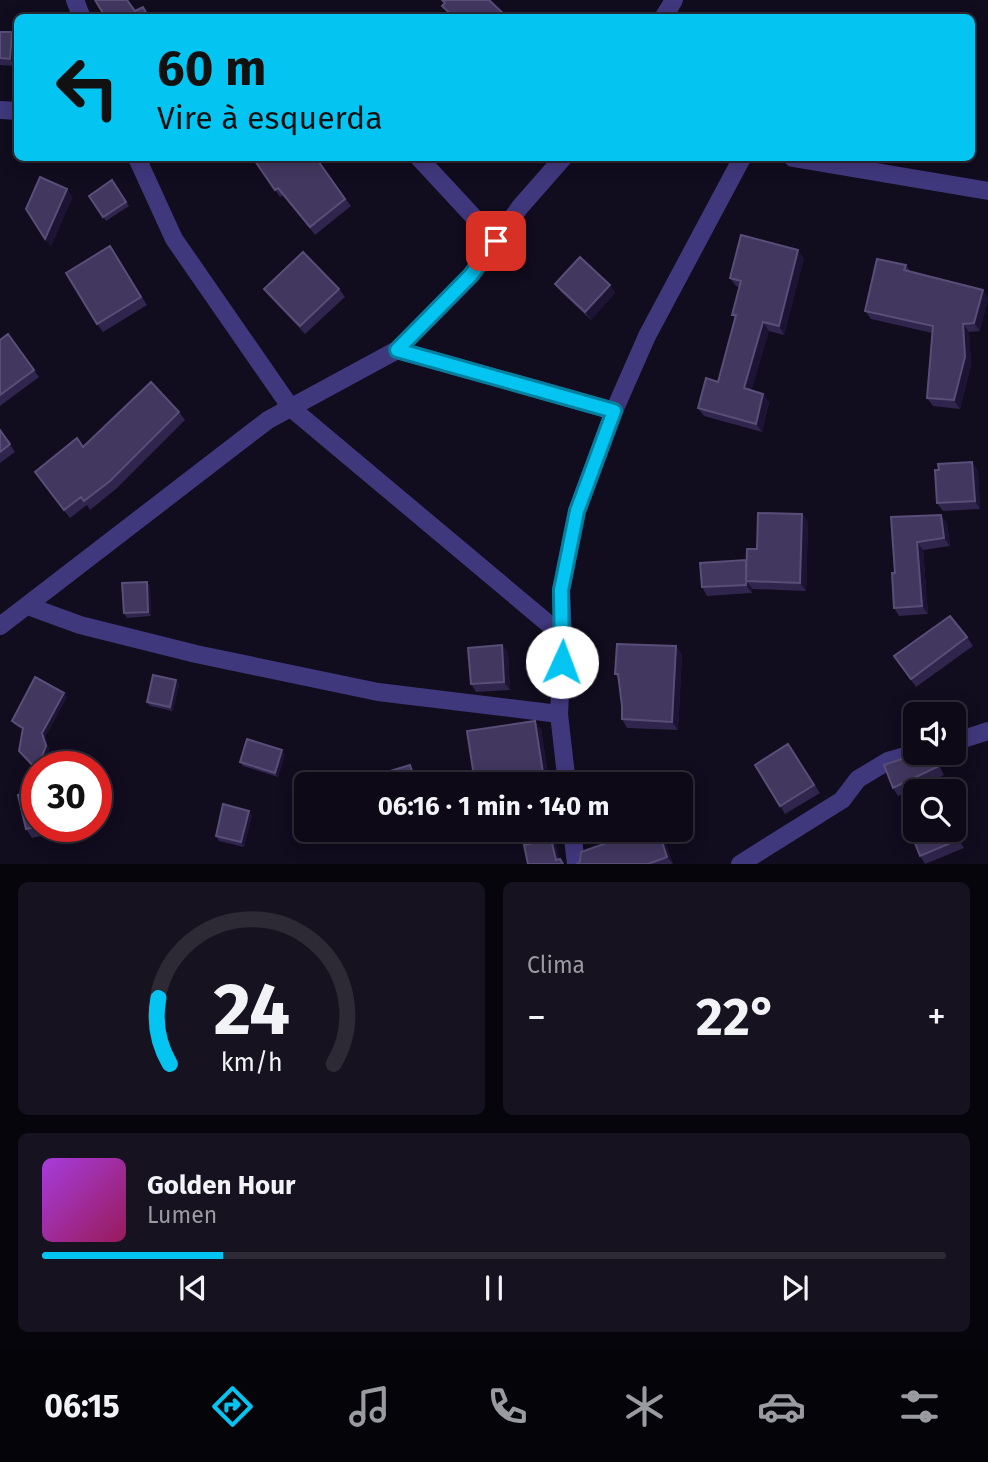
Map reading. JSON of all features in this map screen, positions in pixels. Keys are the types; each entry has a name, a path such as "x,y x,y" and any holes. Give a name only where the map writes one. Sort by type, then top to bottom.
{"street":[{"path":"138,161 174,239 292,408 563,636"},
{"path":"422,161 496,241"},
{"path":"0,626 29,606 133,521 268,421 397,350 471,275 561,161"},
{"path":"566,772 559,714 563,636 561,590 577,511 614,411 647,336 740,161"},
{"path":"811,161 988,191"},
{"path":"397,350 614,411"},
{"path":"29,606 80,625 195,654 378,692 559,714"},
{"path":"966,738 988,732"},
{"path":"740,863 842,800 858,779 888,761 903,757"},
{"path":"573,842 576,863"}],"building":[{"path":"95,0 127,0 135,11 143,7 147,14 104,14"},
{"path":"442,0 489,0 504,14 451,14 442,6 445,3"},
{"path":"0,32 12,32 10,59 0,58"},
{"path":"255,161 318,161 345,199 310,227 278,188 275,190"},
{"path":"40,177 67,189 45,239 26,209"},
{"path":"112,180 126,202 103,217 89,196"},
{"path":"741,235 798,250 779,326 763,322 744,388 763,394 756,424 698,408 706,378 718,382 736,315 732,315 741,281 730,278"},
{"path":"110,246 141,297 97,324 66,273"},
{"path":"303,252 339,289 300,326 264,289"},
{"path":"580,257 610,285 585,312 555,284"},
{"path":"877,259 906,265 904,270 983,290 974,323 963,324 965,357 954,400 927,398 933,326 865,311"},
{"path":"8,334 34,370 0,395 0,340"},
{"path":"151,382 179,412 110,481 84,501 81,497 64,510 35,472 77,438 83,447"},
{"path":"0,430 10,444 0,452"},
{"path":"972,462 975,501 937,503 935,470 939,470 938,464"},
{"path":"758,513 802,514 800,583 746,581 747,549 757,549"},
{"path":"941,515 944,538 917,542 922,606 894,608 892,573 895,573 891,517"},
{"path":"746,560 746,585 702,587 700,563"},
{"path":"147,582 148,612 124,613 122,583"},
{"path":"950,616 967,637 911,679 894,656"},
{"path":"617,644 676,646 672,722 622,719 618,674 615,674"},
{"path":"502,645 504,682 471,684 468,648"},
{"path":"153,675 176,680 170,707 147,702"},
{"path":"35,677 64,693 42,733 46,746 44,751 21,751 21,753 19,751 23,728 12,721"},
{"path":"535,721 543,772 473,772 467,731"},
{"path":"247,739 282,750 275,773 240,762"},
{"path":"788,744 814,785 780,806 755,765"},
{"path":"903,759 903,765 939,766 912,779 903,779 903,783 893,788 884,765"},
{"path":"410,765 412,772 387,772"},
{"path":"223,804 249,811 241,842 216,836"},
{"path":"552,842 556,860 560,859 563,864 528,864 524,845"},
{"path":"609,842 662,842 667,857 648,864 577,864 581,852"},
{"path":"915,842 953,842 920,856"}],"route":[{"path":"496,241 471,275 397,350 614,411 577,511 561,590 562,662"}]}
